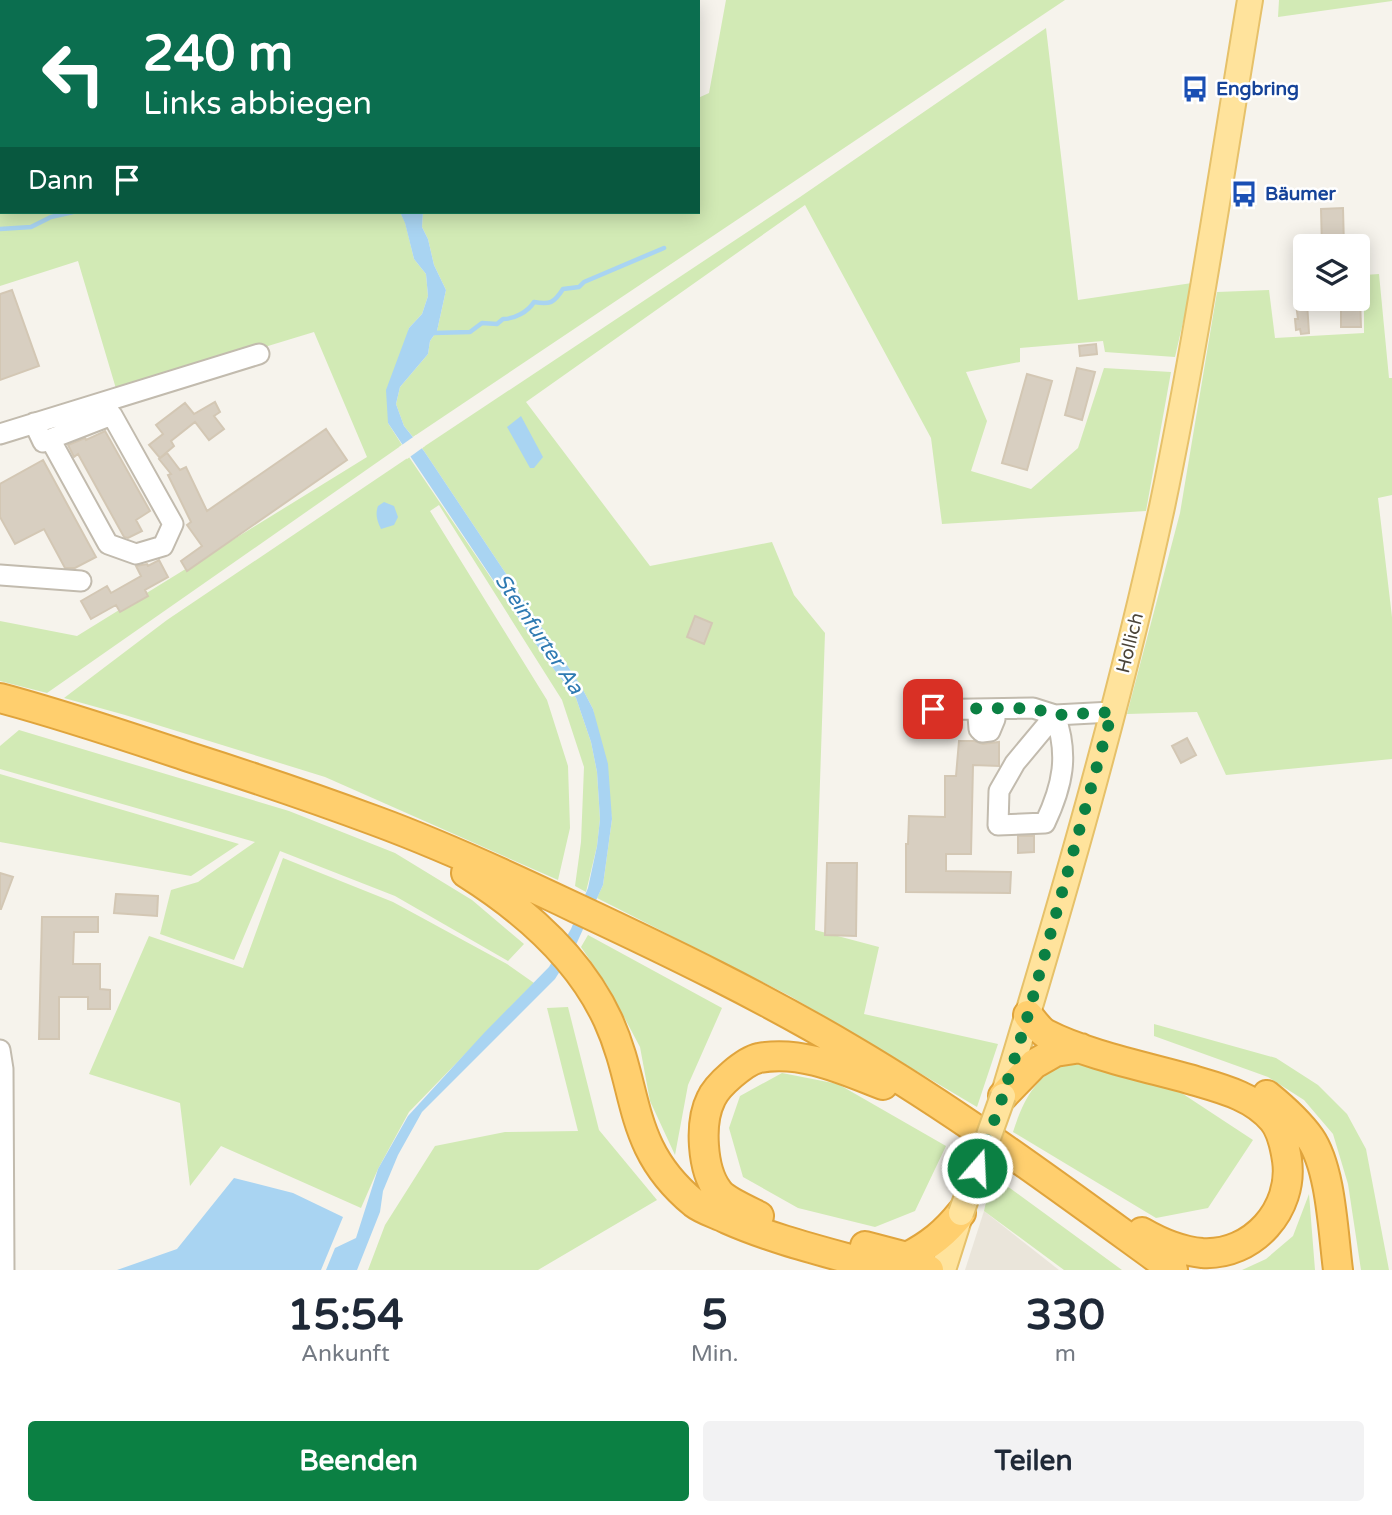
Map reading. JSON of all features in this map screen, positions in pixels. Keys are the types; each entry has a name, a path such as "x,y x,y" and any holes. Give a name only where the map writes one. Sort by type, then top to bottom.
{"highway":[{"path":"9,700 63,715 379,822 469,874 533,902 621,929 738,985 853,1050 926,1096 1173,1270"},
{"path":"533,902 561,951 594,993 608,1021 621,1055 636,1118 645,1143 663,1173 696,1205 757,1232 908,1266"},
{"path":"621,929 668,960 883,1085 1063,1204 1153,1270"},
{"path":"1028,1015 1044,1033 1081,1048 1235,1093 1260,1106 1276,1123 1285,1145 1287,1188 1282,1205 1272,1220 1258,1234 1240,1244 1205,1253 1185,1251 1161,1243 1065,1192"},
{"path":"1028,1015 1233,1080 1267,1095 1293,1117 1311,1139 1321,1159 1338,1270"},
{"path":"1003,1096 1034,1064 1055,1052 1081,1048"},
{"path":"883,1085 831,1065 791,1056 757,1059 733,1073 711,1098 704,1128 704,1160 718,1192 758,1216 908,1266"},
{"path":"908,1266 946,1231 961,1213"}],"main road":[{"name":"Hollich","path":"943,1270 1028,1015 1132,638 1162,504 1206,280 1250,0"}],"street":[{"path":"0,434 259,354"},
{"path":"34,423 43,442 50,439 112,415 173,524 163,546 136,554 108,544 50,439"},
{"path":"0,575 81,581"},
{"path":"915,710 1033,708 1055,715 1112,712"},
{"path":"1055,715 1062,736 1063,762 1058,796 1045,823 998,825 999,791 1015,763 1055,715"},
{"path":"0,1050 3,1069 4,1270"}],"shaded area":[{"path":"984,1211 1059,1270 965,1270"}],"green space":[{"path":"726,0 1065,0 413,437 404,426 396,404 400,387 428,354 430,341 437,331 446,290 434,265 428,239 422,227 423,214 700,214 700,97 709,93"},
{"path":"1279,0 1392,0 1392,1 1278,17"},
{"path":"1046,28 1078,300 1192,283 1175,357 1105,352 1103,341 1020,348 1020,362 966,372 987,421 971,471 1031,489 1078,448 1104,368 1171,372 1146,511 942,524 931,438 805,205 526,402 650,566 772,542 794,595 825,633 815,930 879,947 864,1014 998,1044 977,1107 790,996 597,898 603,885 612,819 593,709 581,686 422,448 800,197"},
{"path":"0,214 401,214 414,259 426,274 428,296 422,314 409,328 388,423 402,445 47,693 0,681 0,621 77,636 367,457 314,332 117,392 78,261 0,286"},
{"path":"1379,274 1389,378 1392,378 1392,495 1378,498 1392,617 1392,759 1226,775 1197,712 1127,714 1180,513 1217,292 1269,290 1275,338 1364,333 1364,311 1370,311 1370,275"},
{"path":"409,457 546,659 576,698 591,742 597,772 600,819 597,846 586,892 575,886 581,842 584,767 562,700 439,505 430,511 547,700 568,766 570,828 558,880 325,777 64,698 167,620"},
{"path":"19,730 289,811 395,853 472,900 524,944 508,961 395,896 280,851 234,960 160,934 171,890 198,882 255,842 0,769 0,746"},
{"path":"0,774 239,844 191,876 0,842"},
{"path":"283,858 393,902 507,964 534,983 409,1112 378,1169 361,1208 221,1146 190,1186 180,1103 89,1074 149,936 243,968"},
{"path":"588,935 722,1008 688,1085 675,1155 650,1101 640,1047 607,985 581,947"},
{"path":"568,1007 599,1130 657,1200 538,1270 368,1270 385,1225 435,1146 505,1132 578,1131 547,1008"},
{"path":"1154,1024 1276,1058 1318,1085 1347,1114 1366,1149 1389,1270 1361,1270 1348,1184 1333,1134 1304,1100 1268,1077 1154,1036"},
{"path":"1066,1060 1100,1061 1180,1092 1253,1140 1208,1208 1156,1218 1013,1132 1032,1090"},
{"path":"782,1073 838,1084 946,1146 915,1211 875,1227 798,1208 743,1177 729,1128 740,1096"},
{"path":"992,1175 1122,1270 1064,1270 984,1211"},
{"path":"1309,1194 1315,1270 1242,1270 1266,1259 1293,1236"}],"water":[{"name":"Steinfurter Aa","path":"401,214 423,214 422,227 428,239 434,265 446,290 437,331 430,341 428,354 400,387 396,404 404,426 424,451 581,686 593,709 608,764 612,819 603,885 575,947 555,979 422,1112 398,1155 383,1191 380,1212 357,1270 326,1270 335,1248 356,1238 378,1169 408,1116 549,967 571,929 588,888 600,819 597,772 591,742 576,698 546,659 388,423 386,390 409,328 422,314 428,296 426,274 414,259"},
{"path":"521,416 543,457 534,468 530,468 507,427"},
{"path":"384,502 394,506 398,517 394,525 381,529 377,512 378,506"},
{"path":"234,1178 293,1193 343,1217 321,1270 117,1270 177,1249"}],"pier":[{"path":"416,435 425,446 407,459 399,447"}],"building":[{"path":"1343,208 1344,234 1322,234 1321,209"},
{"path":"12,290 39,366 0,380 0,294"},
{"path":"1297,311 1308,311 1309,333 1301,334 1300,329 1296,330 1295,319 1298,319"},
{"path":"1341,311 1360,311 1361,327 1341,327"},
{"path":"1096,344 1097,354 1080,356 1079,346"},
{"path":"1077,368 1095,372 1082,420 1065,415"},
{"path":"1027,374 1052,381 1027,470 1002,463"},
{"path":"215,402 220,412 214,416 224,429 209,440 195,422 171,441 174,446 160,458 149,445 163,434 156,425 185,403 194,414"},
{"path":"326,429 347,460 187,571 181,561 202,546 187,525 191,522 168,475 171,474 159,459 167,453 180,470 186,467 207,511"},
{"path":"105,431 150,511 136,520 142,531 128,538 124,537 78,454 74,457 68,445"},
{"path":"43,460 96,557 75,568 65,568 44,529 15,544 0,517 0,484"},
{"path":"159,560 168,577 145,590 148,596 120,612 116,605 91,619 81,601 107,586 111,593 141,576 136,566 148,566"},
{"path":"695,616 712,623 704,644 687,637"},
{"path":"1187,738 1196,755 1181,763 1172,746"},
{"path":"959,741 983,744 999,742 999,766 973,765 971,854 946,854 946,871 1011,872 1010,893 906,892 909,816 945,817 945,776 956,776"},
{"path":"1018,836 1034,836 1034,852 1018,853"},
{"path":"827,863 857,863 856,936 825,935"},
{"path":"0,873 13,877 1,909 0,909"},
{"path":"116,894 158,896 157,916 114,913"},
{"path":"42,917 98,917 98,932 74,932 73,964 100,964 100,989 110,990 110,1009 88,1009 88,997 59,997 59,1039 39,1039"}],"waterway":[{"path":"0,229 31,227 64,214"},
{"path":"433,333 470,332 482,323 497,324 503,319 520,314 534,302 551,302 563,289 579,287 584,282 664,248"}],"place":[{"name":"Engbring","path":"1195,89"},
{"name":"Bäumer","path":"1244,194"}],"route":[{"path":"933,709 1033,708 1055,715 1112,712 1028,1015 977,1168"}]}
